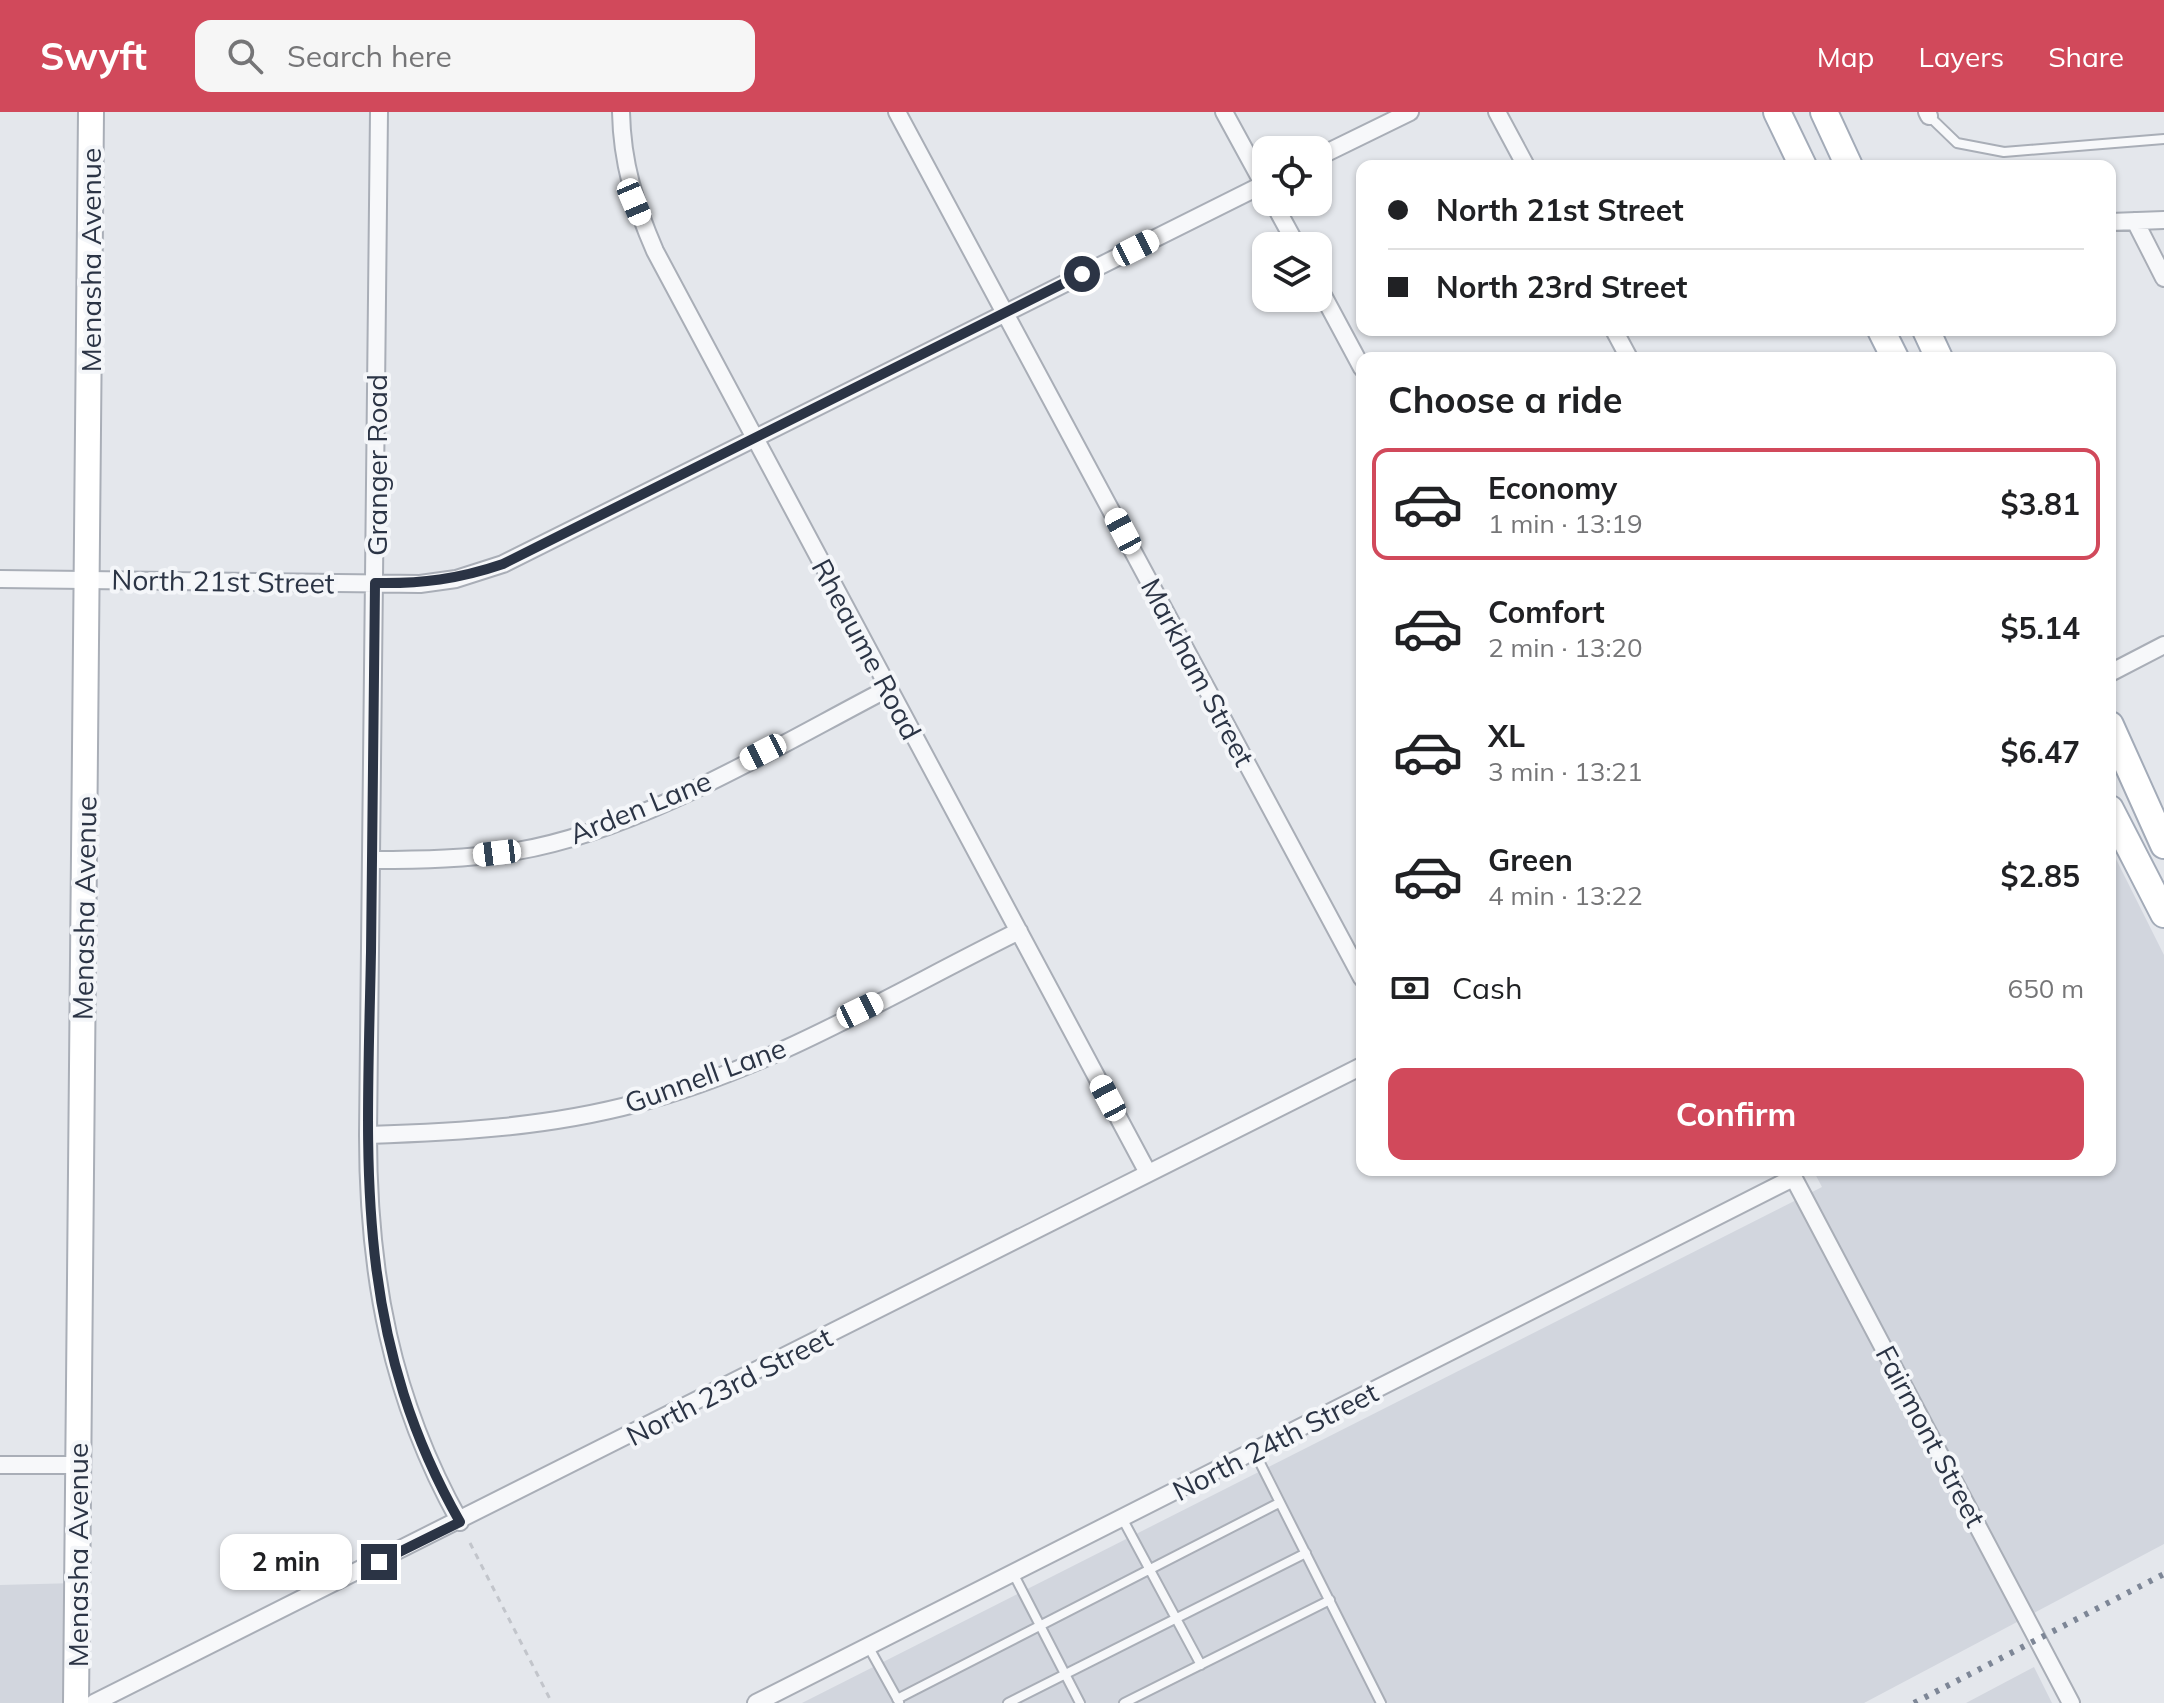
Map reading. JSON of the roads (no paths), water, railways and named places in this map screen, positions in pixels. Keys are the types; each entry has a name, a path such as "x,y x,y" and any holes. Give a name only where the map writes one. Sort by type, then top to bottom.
{"main road":[{"path":"1777,112 1800,160"},
{"path":"1824,112 1846,160"},
{"path":"2116,738 2164,845"},
{"path":"2116,821 2164,914"}],"street":[{"name":"Menasha Avenue","path":"76,1703 91,112"},
{"name":"Granger Road","path":"379,112 368,1135 371,1245 388,1345 430,1469 460,1522"},
{"name":"Rheaume Road","path":"621,112 621,145 639,215 655,251 1148,1173"},
{"name":"Markham Street","path":"897,112 1356,967"},
{"path":"1224,112 1252,162"},
{"path":"1332,150 1410,112"},
{"path":"1497,112 1523,160"},
{"name":"North 21st Street","path":"0,579 420,584 456,579 503,564 1252,191"},
{"path":"2116,222 2164,220"},
{"path":"2135,221 2164,278"},
{"path":"1332,312 1356,357"},
{"path":"2116,670 2164,645"},
{"name":"Arden Lane","path":"372,860 465,857 519,851 584,834 681,794 889,688"},
{"name":"Gunnell Lane","path":"368,1135 517,1127 640,1103 776,1053 1019,931"},
{"name":"North 23rd Street","path":"94,1703 460,1522 1356,1069"},
{"name":"North 24th Street","path":"756,1703 1787,1176"},
{"name":"Fairmont Street","path":"1792,1176 2071,1703"},
{"path":"0,1465 77,1465"}],"lane":[{"path":"1928,114 1957,143 2004,152 2164,139"},
{"path":"1254,1451 1381,1703"},
{"path":"868,1646 898,1701 1039,1625 1279,1503"},
{"path":"1122,1518 1201,1665"},
{"path":"1008,1703 1306,1553"},
{"path":"1013,1573 1080,1703"},
{"path":"1124,1703 1330,1600"}],"railway":[{"path":"1914,1703 2164,1574"}]}
